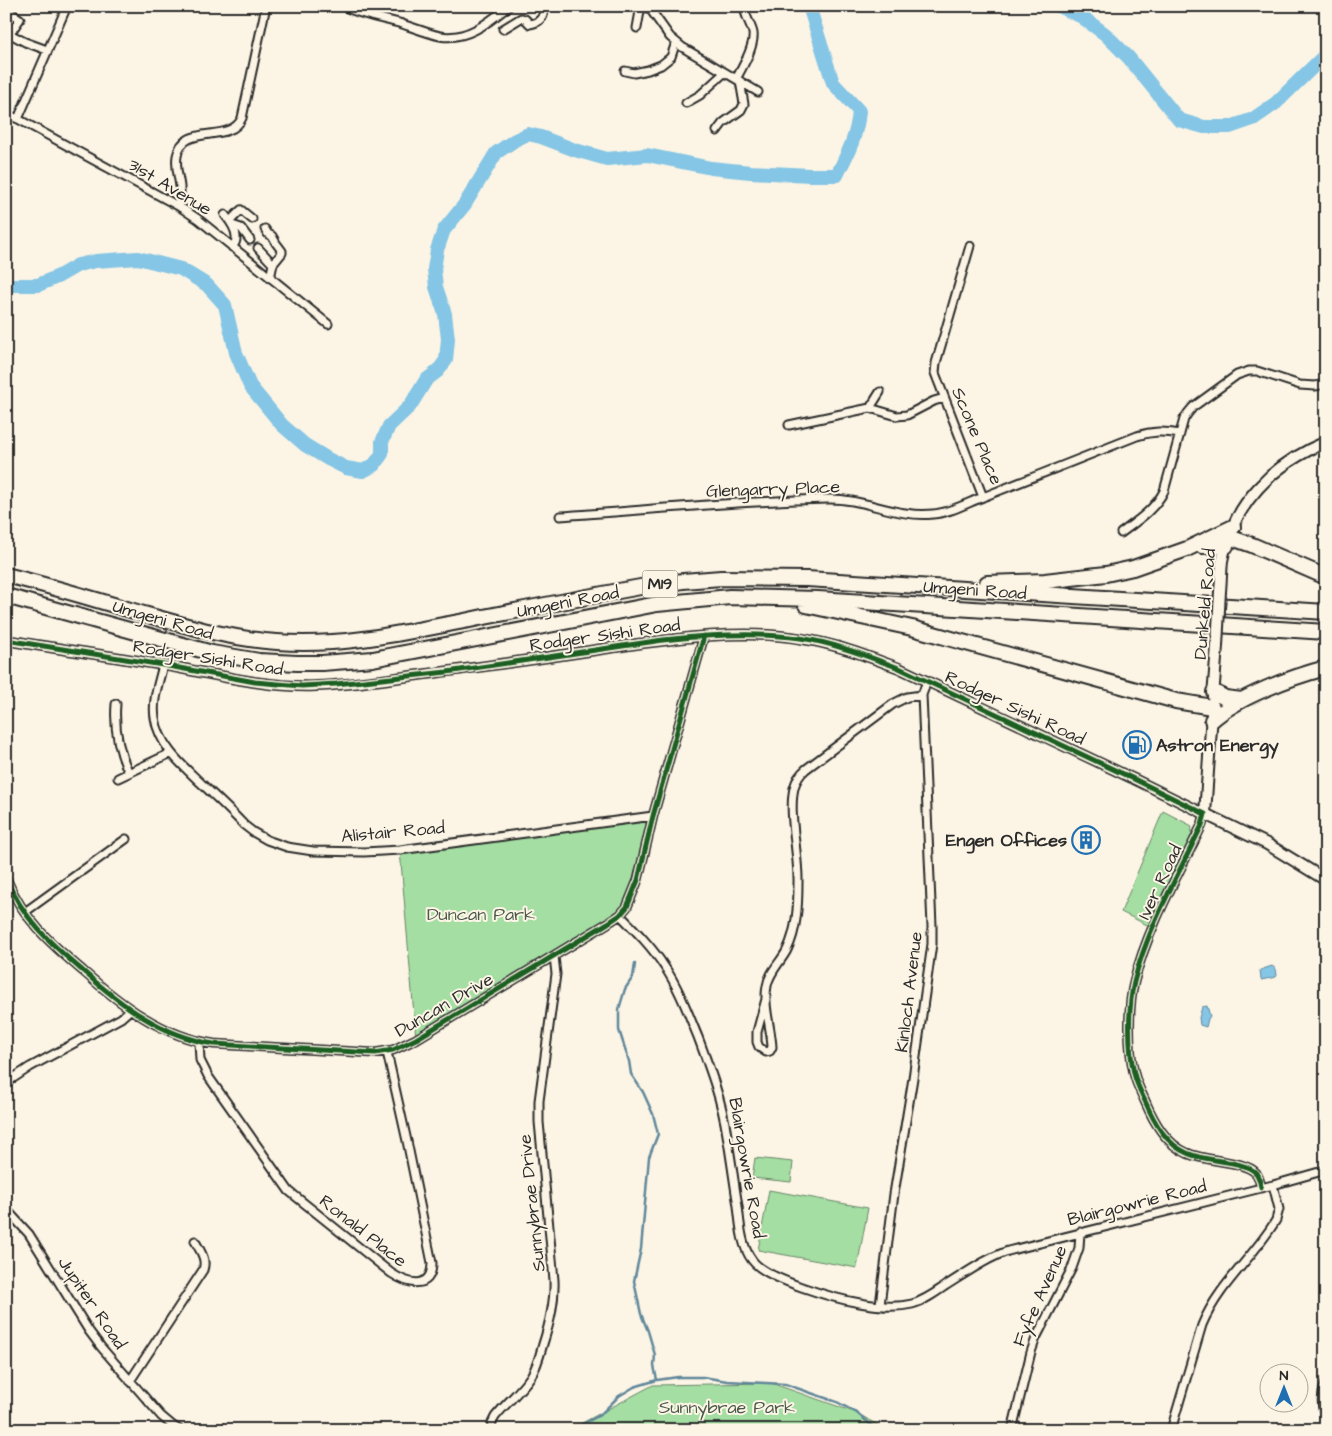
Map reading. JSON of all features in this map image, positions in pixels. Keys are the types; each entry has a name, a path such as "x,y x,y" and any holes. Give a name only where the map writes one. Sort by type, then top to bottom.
{"highway":[{"path":"1187,549 1211,545 1229,537"},
{"path":"861,582 968,583 1045,581 1106,574 1133,568 1229,537 1326,577"},
{"path":"6,568 59,589"},
{"name":"Umgeni Road","path":"6,575 218,633 266,641 302,644 374,638 646,586 722,578 861,582 1326,612"},
{"name":"Umgeni Road","path":"6,596 194,648 233,657 281,663 322,663 373,659 657,604 730,597 870,602 1326,632"},
{"path":"767,597 912,628 1176,701 1212,714 1304,675 1326,668"},
{"path":"6,602 120,627"},
{"path":"1214,692 1226,698 1243,700"}],"main road":[{"name":"Dunkeld Road","path":"1205,814 1222,563 1229,537 1249,500 1268,477 1291,459 1326,442"},
{"name":"Rodger Sishi Road","path":"1205,814 1267,844 1326,880"}],"street":[{"path":"18,119 67,6"},
{"path":"180,206 180,188 176,166 181,144 190,138 233,128 240,122 266,6"},
{"path":"343,6 361,14 449,37 459,36 476,30 490,22 509,6"},
{"path":"503,29 521,18 530,24 536,23 544,16 542,6"},
{"path":"637,28 641,6"},
{"path":"648,6 670,37 676,42 758,92"},
{"path":"717,130 723,123 735,116 744,104 738,80 753,39 744,6"},
{"path":"7,11 20,19 11,32 12,34 25,42 47,50"},
{"path":"625,71 634,73 661,65 670,57 676,42"},
{"path":"686,103 700,96 724,73"},
{"name":"31st Avenue","path":"6,114 180,206 328,324"},
{"path":"229,220 241,210 252,219"},
{"path":"229,220 236,238 232,247"},
{"path":"229,220 240,228 250,240"},
{"path":"265,229 282,251 273,264 270,278"},
{"name":"Scone Place","path":"970,246 935,368 936,377 983,497 1137,436 1154,431 1180,434"},
{"path":"258,248 273,264"},
{"path":"1121,533 1144,516 1159,501 1164,491 1184,419 1193,407 1220,387 1242,372 1257,371 1307,386 1326,384"},
{"path":"870,408 880,392"},
{"path":"789,425 870,408 901,416 944,398"},
{"name":"Glengarry Place","path":"560,516 831,499 847,500 923,515 943,512 983,497"},
{"name":"Rodger Sishi Road","path":"6,640 163,665 254,682 316,686 447,672 663,640 704,636 768,635 802,638 862,654 927,681 1205,814"},
{"name":"Duncan Drive","path":"6,878 25,912 50,943 105,990 131,1009 170,1032 199,1042 214,1044 375,1053 401,1048 620,915 627,907 634,894 704,636"},
{"name":"Alistair Road","path":"163,665 155,700 155,717 159,732 171,753 253,832 266,840 299,850 380,852 654,816"},
{"name":"Kinloch Avenue","path":"880,1305 894,1194 932,944 922,695 927,681"},
{"path":"766,999 772,1044 771,1049 766,1052 758,1047 757,1032 766,999 768,981 787,950 794,932 796,919 798,872 792,802 798,778 806,769 893,704 907,697 922,695"},
{"path":"116,704 115,730 117,742 129,773"},
{"path":"118,778 171,753"},
{"name":"Iver Road","path":"1205,814 1202,825 1156,919 1138,966 1131,1001 1134,1074 1148,1110 1159,1128 1173,1144 1192,1156 1249,1168 1257,1174 1262,1187"},
{"path":"25,912 126,839"},
{"name":"Blairgowrie Road","path":"620,915 655,953 670,975 688,1013 716,1086 724,1116 741,1229 746,1249 752,1261 775,1277 850,1301 880,1305 905,1305 926,1299 981,1263 1021,1247 1273,1185"},
{"name":"Sunnybrae Drive","path":"491,1430 495,1417 534,1371 553,1308 555,1293 538,1101 556,974 554,956"},
{"path":"6,1083 30,1067 121,1018 131,1009"},
{"name":"Ronald Place","path":"199,1042 200,1060 208,1076 289,1191 391,1273 401,1280 414,1283 429,1277 432,1264 387,1052"},
{"path":"1171,1430 1208,1310 1276,1220 1278,1209 1273,1185 1326,1170"},
{"name":"Jupiter Road","path":"6,1209 29,1234 89,1331 110,1358 161,1416 180,1430"},
{"name":"Fyfe Avenue","path":"1012,1430 1031,1352 1036,1338 1074,1263 1079,1248 1080,1232"},
{"path":"130,1381 203,1270 204,1259 195,1241"},
{"path":"1326,1382 1322,1394 1326,1419"}],"green space":[{"path":"1163,811 1192,826 1190,851 1153,928 1121,912"},
{"name":"Duncan Park","path":"653,816 634,893 620,915 416,1039 400,850"},
{"path":"755,1158 793,1162 791,1182 752,1178"},
{"path":"769,1190 868,1208 857,1268 758,1250"},
{"name":"Sunnybrae Park","path":"771,1383 857,1413 886,1430 569,1430 653,1385"}],"water":[{"path":"1272,966 1276,969 1276,977 1261,980 1260,970"},
{"path":"1207,1006 1210,1016 1206,1027 1200,1025 1199,1018 1202,1007"}],"waterway":[{"path":"6,285 38,285 78,265 96,261 138,258 181,269 207,285 225,305 236,353 250,386 282,425 305,445 328,459 346,468 363,471 374,465 382,454 382,442 389,426 410,406 426,380 438,371 446,360 448,339 445,314 436,287 434,269 437,250 444,230 465,204 496,153 515,140 528,134 607,159 647,155 711,168 750,172 837,175 854,136 859,111 833,83 809,6"},
{"path":"1058,6 1082,17 1105,34 1129,58 1179,120 1204,127 1230,127 1253,119 1276,103 1326,53"},
{"path":"635,964 633,977 625,989 619,1009 619,1030 631,1074 643,1092 653,1114 658,1134 649,1157 641,1249 634,1281 641,1314 655,1355 654,1366 657,1380"},
{"path":"572,1430 600,1415 619,1396 634,1387 657,1380 678,1377 703,1377 727,1381 785,1384 837,1402 857,1413 877,1430"}],"cycle path":[{"path":"6,640 255,682 302,686 447,672 663,640 731,635 783,636 813,640 850,650 899,668 1205,814 1202,825 1155,922 1134,982 1130,1015 1132,1063 1137,1084 1152,1117 1173,1144 1195,1156 1234,1163 1250,1169 1256,1173 1261,1187"},
{"path":"6,878 29,918 59,950 127,1007 160,1027 195,1040 214,1044 375,1053 393,1050 416,1039 608,923 620,915 627,907 638,880 653,816 704,636"}],"place":[{"name":"Astron Energy","path":"1137,745"},
{"name":"Engen Offices","path":"1086,840"}]}
